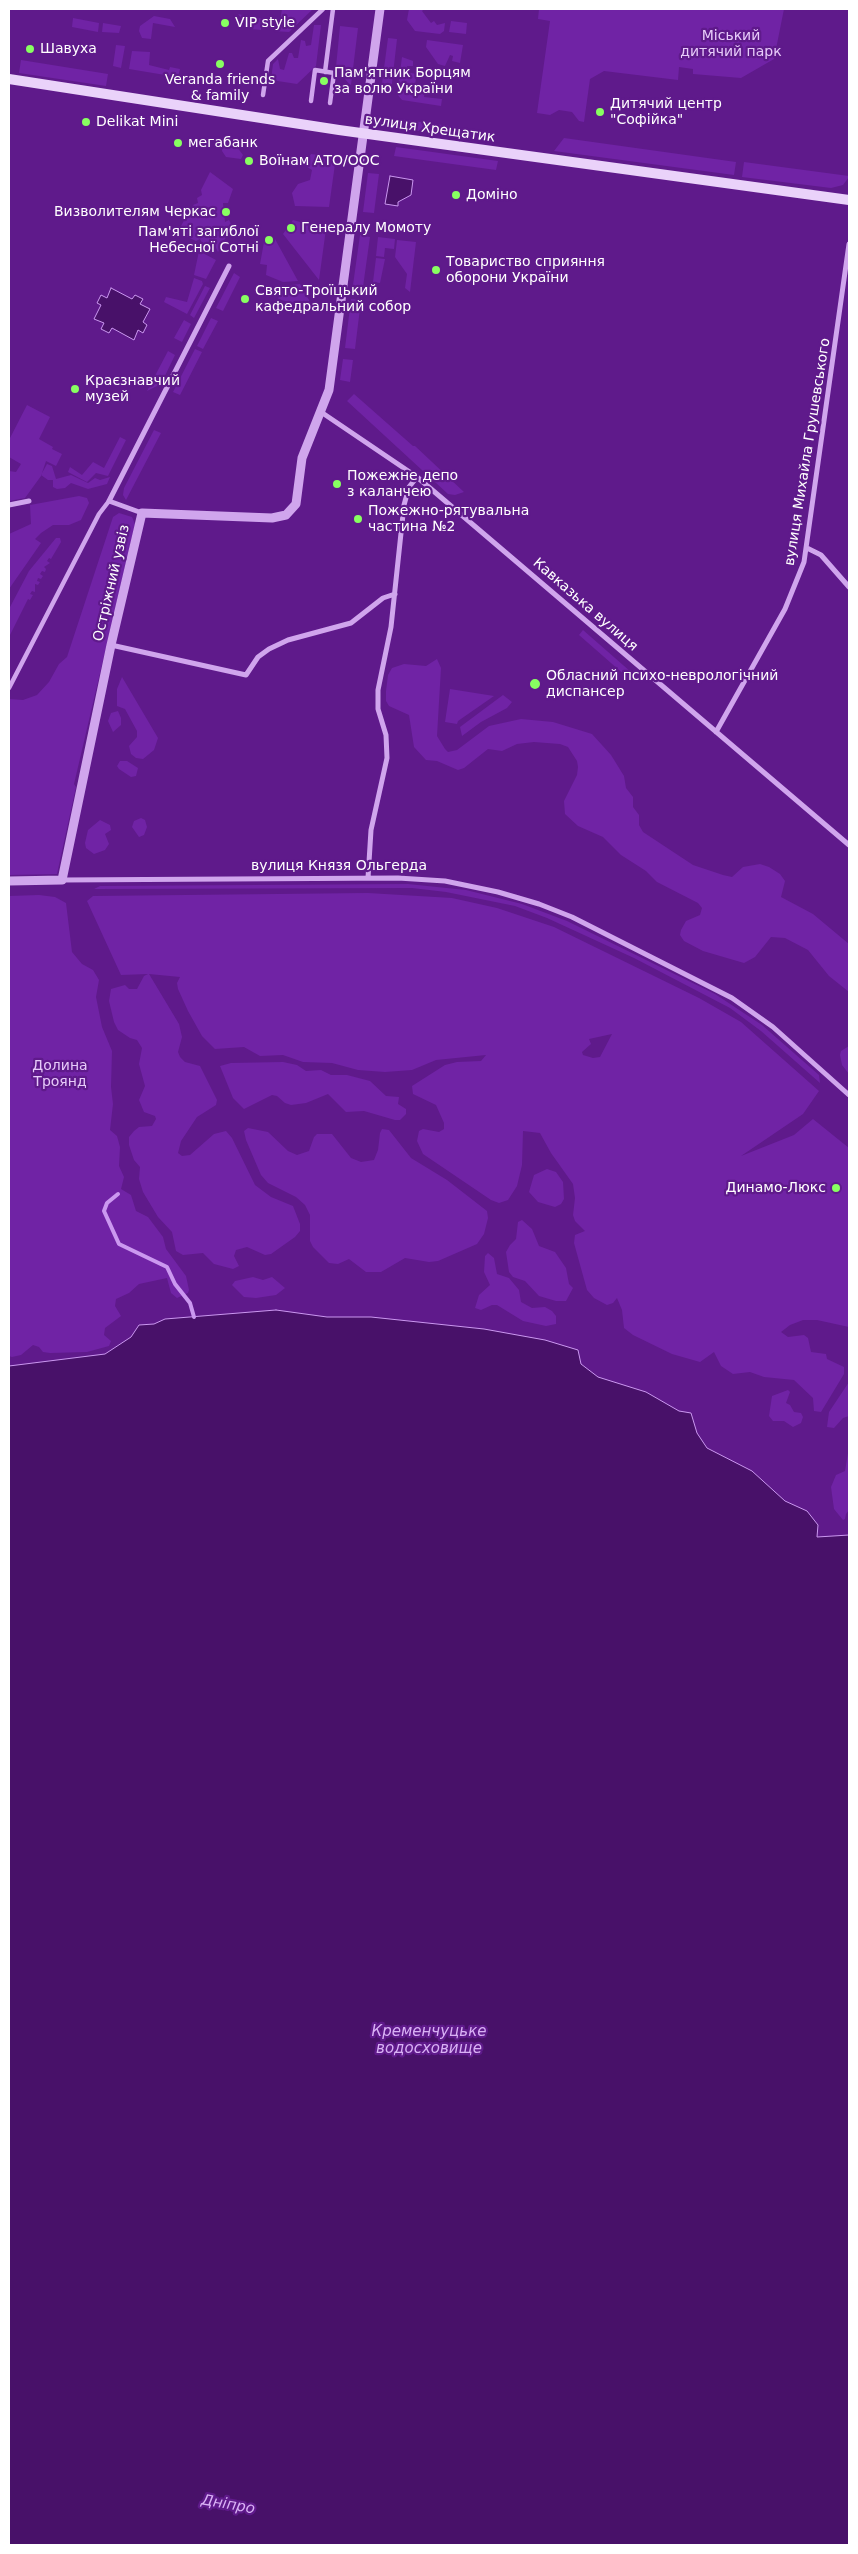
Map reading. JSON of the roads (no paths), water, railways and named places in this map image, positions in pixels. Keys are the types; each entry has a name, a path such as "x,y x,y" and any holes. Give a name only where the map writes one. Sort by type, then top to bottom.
{"main road":[{"name":"вулиця Хрещатик","path":"9,79 364,133 849,200"}],"street":[{"path":"263,95 268,61 323,9"},
{"path":"325,72 333,9"},
{"name":"Остріжний узвіз","path":"62,880 111,645 142,513 264,518 286,515 296,504 302,458 330,385 380,9"},
{"path":"311,100 315,70 334,72 330,103"},
{"name":"вулиця Михайла Грушевського","path":"716,732 790,599 801,573 807,548 849,244"},
{"path":"9,688 100,514 109,501 229,266"},
{"name":"Кавказька вулиця","path":"321,412 416,477 849,845"},
{"path":"368,878 371,830 387,758 386,735 380,718 377,698 389,639 404,505 408,491 416,477"},
{"path":"9,505 29,501"},
{"path":"109,501 142,513"},
{"path":"807,548 825,559 849,587"},
{"path":"111,645 246,675 258,657 274,646 351,623 383,598 394,594"},
{"name":"вулиця Князя Ольгерда","path":"9,881 368,878 431,880 468,885 519,897 572,918 708,985 746,1007 773,1027 849,1095"}],"water":[{"path":"390,176 413,180 411,195 398,202 398,206 385,204"},
{"path":"111,288 132,299 135,295 143,299 140,304 150,309 143,322 147,325 143,333 138,330 134,340 112,328 109,333 101,329 104,323 94,319 101,305 97,303 101,295 107,298"},
{"name":"Кременчуцьке водосховище","path":"276,1310 327,1317 371,1317 484,1329 545,1340 578,1350 581,1364 598,1377 646,1392 679,1411 691,1413 697,1433 707,1448 752,1471 785,1501 807,1511 818,1525 817,1537 849,1535 849,2545 9,2545 9,1366 105,1354 131,1337 139,1325 154,1324 165,1319"}],"waterway":[{"path":"118,1194 107,1203 104,1211 119,1244 167,1267 175,1284 190,1303 194,1317"}],"place":[{"name":"VIP style","path":"225,23"},
{"name":"Шавуха","path":"30,49"},
{"name":"Veranda friends & family","path":"220,64"},
{"name":"Пам'ятник Борцям за волю України","path":"324,81"},
{"name":"Дитячий центр \"Софійка\"","path":"600,112"},
{"name":"Delikat Mini","path":"86,122"},
{"name":"мегабанк","path":"178,143"},
{"name":"Воїнам АТО/ООС","path":"249,161"},
{"name":"Доміно","path":"456,195"},
{"name":"Визволителям Черкас","path":"226,212"},
{"name":"Генералу Момоту","path":"291,228"},
{"name":"Пам'яті загиблої Небесної Сотні","path":"269,240"},
{"name":"Товариство сприяння оборони України","path":"436,270"},
{"name":"Свято-Троїцький кафедральний собор","path":"245,299"},
{"name":"Краєзнавчий музей","path":"75,389"},
{"name":"Пожежне депо з каланчею","path":"337,484"},
{"name":"Пожежно-рятувальна частина №2","path":"358,519"},
{"name":"Обласний психо-неврологічний диспансер","path":"535,684"},
{"name":"Динамо-Люкс","path":"836,1188"}],"park label":[{"name":"Міський дитячий парк","path":"731,44"},
{"name":"Долина Троянд","path":"60,1074"}],"water label":[{"name":"Дніпро","path":"228,2505"}]}
